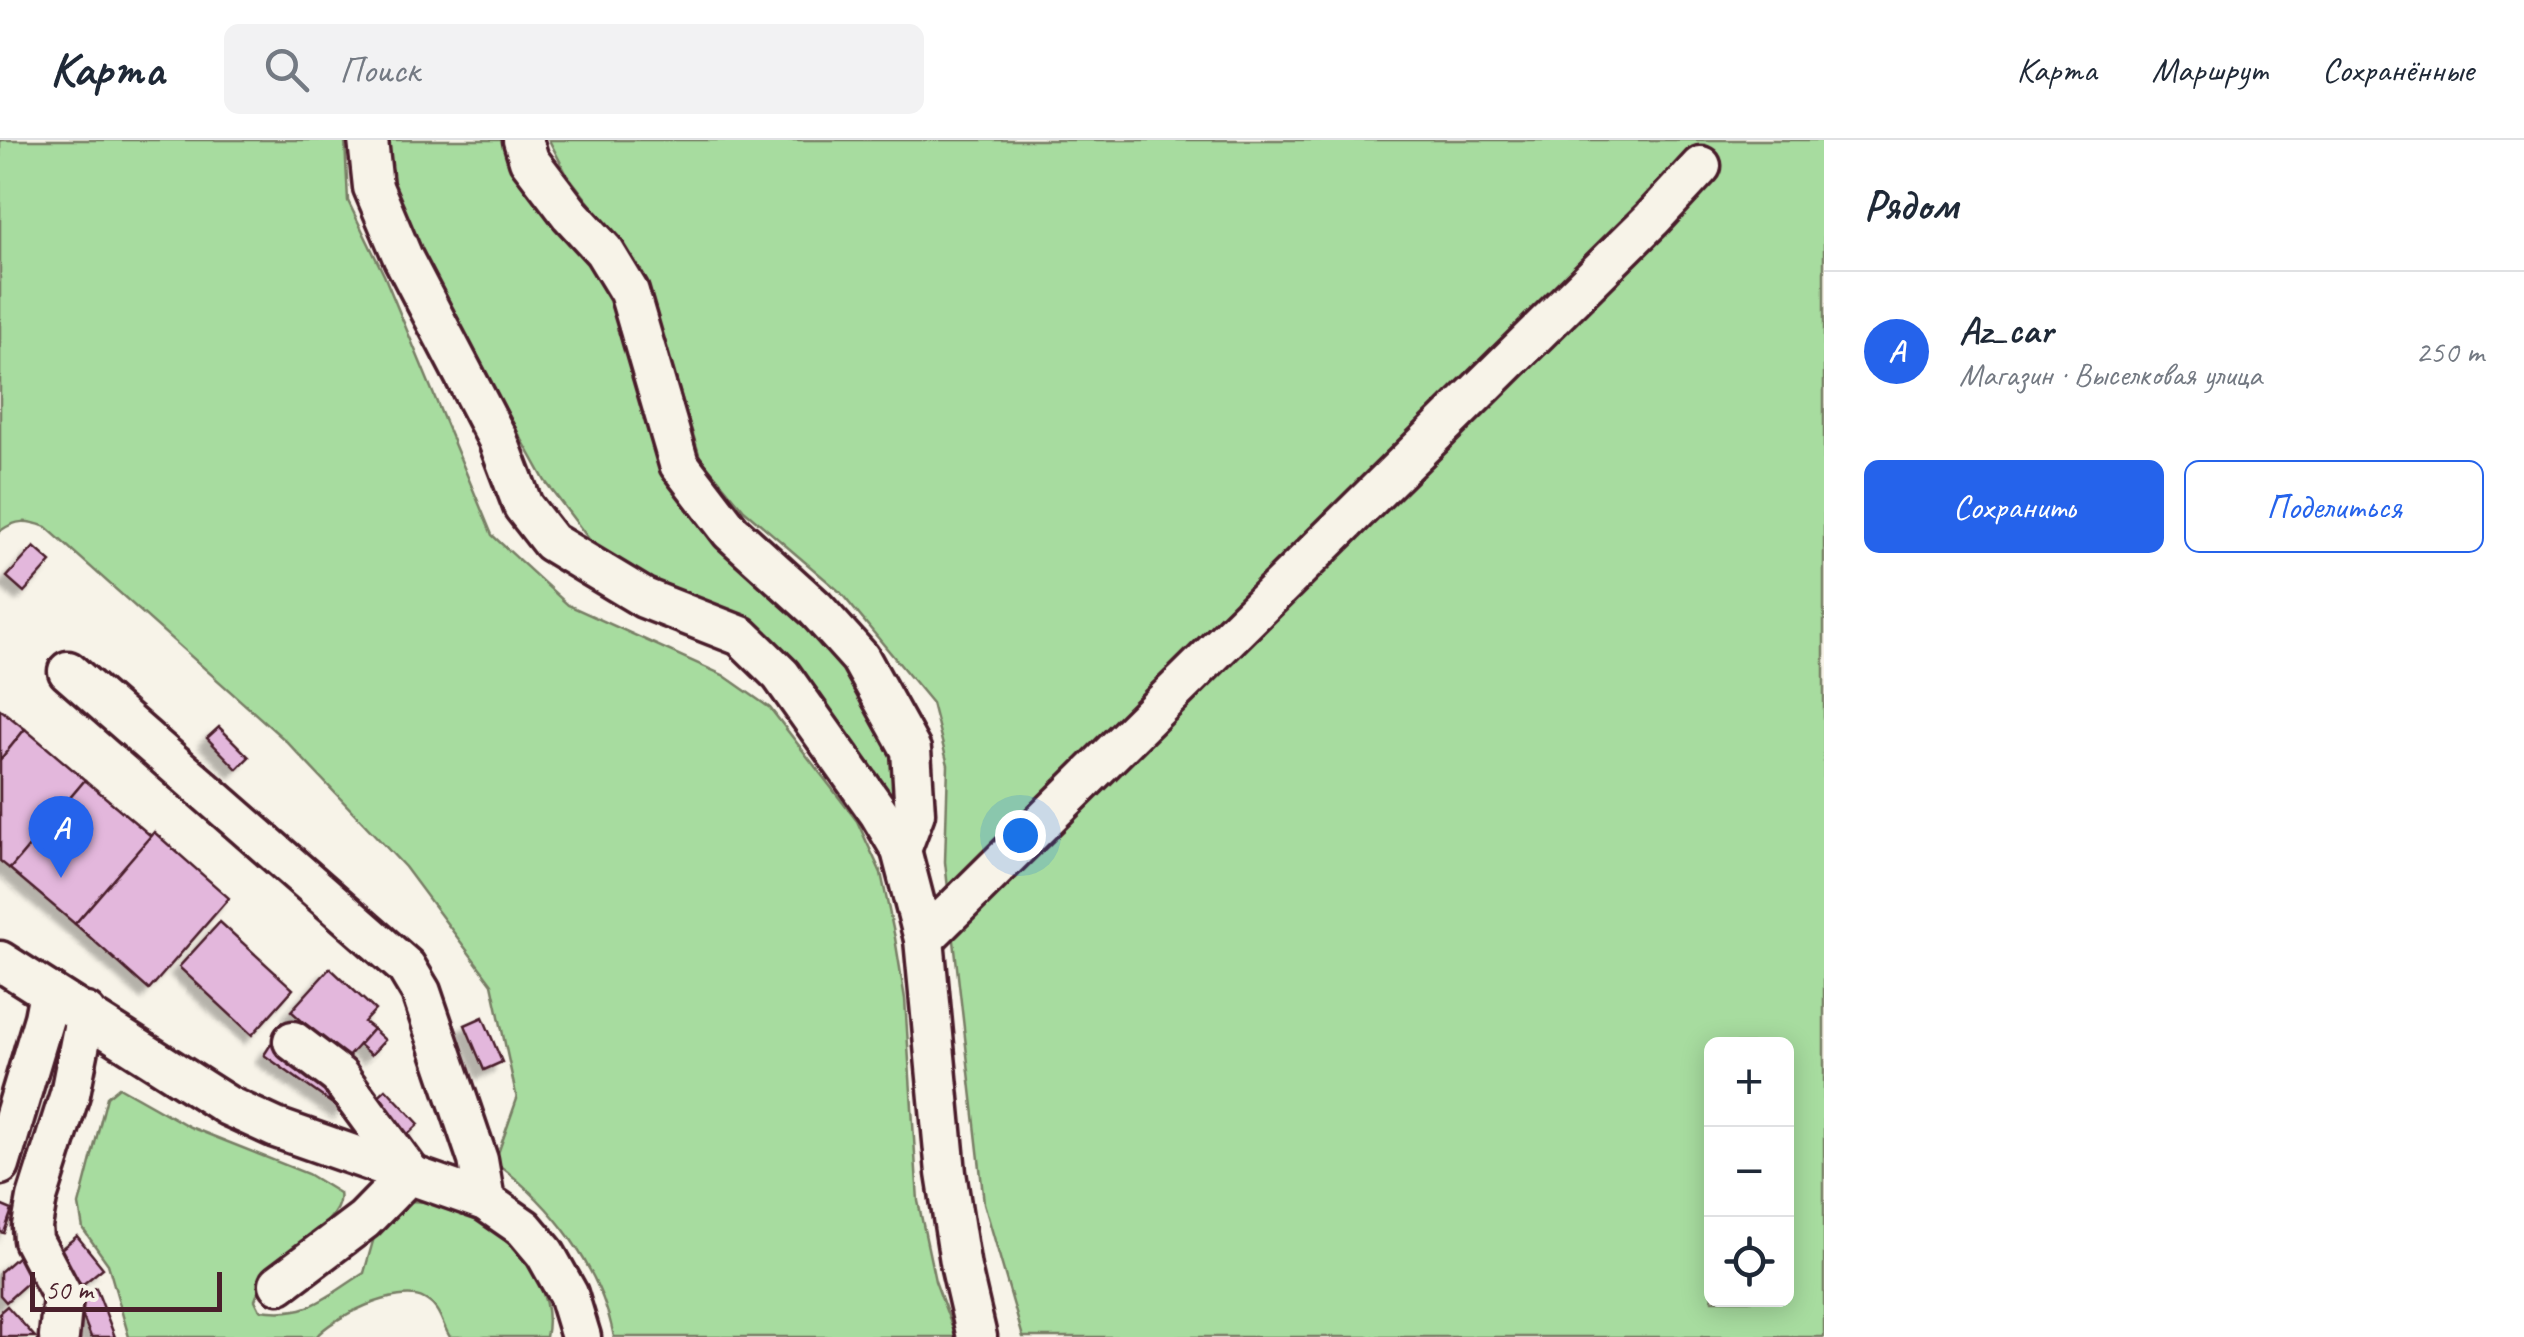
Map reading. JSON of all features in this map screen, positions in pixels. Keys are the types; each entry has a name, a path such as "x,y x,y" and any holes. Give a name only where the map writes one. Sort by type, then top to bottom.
{"street":[{"path":"368,140 373,186 403,258 497,438 523,506 551,542 644,598 741,636 782,675 901,850 924,938 946,1173 977,1337"},
{"path":"523,140 529,160 604,251 629,292 679,464 731,532 815,608 860,658 911,750 915,814 901,850"},
{"path":"924,938 1652,219 1701,166"},
{"path":"68,671 406,967 421,992 478,1160 484,1201"},
{"path":"0,961 86,1012 228,1106 276,1128 484,1201 524,1228 546,1253 568,1294 581,1337"},
{"path":"0,1164 49,992"},
{"path":"59,1337 63,1297 33,1240 32,1226 70,1094 86,1012"},
{"path":"293,1041 340,1076 410,1174"},
{"path":"279,1284 364,1220 410,1174"}],"green space":[{"path":"0,140 345,140 348,201 384,275 492,535 568,605 723,675 770,708 857,821 881,873 895,938 905,999 918,1201 935,1281 956,1337 614,1337 598,1286 571,1239 536,1198 495,1162 517,1099 492,984 405,867 286,741 46,527 22,522 0,531"},
{"path":"381,140 511,140 598,267 616,305 669,463 851,667 901,754 896,814 793,670 640,580 595,547 545,481 417,251 385,177"},
{"path":"549,140 1824,140 1824,1337 1023,1337 984,1203 945,862 948,765 932,703 840,592 744,510 700,457 648,288 618,240 566,173"},
{"path":"119,1087 190,1127 308,1174 339,1193 339,1203 326,1223 268,1271 255,1300 260,1310 292,1311 327,1298 364,1273 375,1234 402,1202 428,1203 480,1222 525,1261 547,1310 546,1337 450,1337 434,1307 424,1299 399,1296 367,1305 316,1337 129,1337 108,1264 83,1229 79,1205 107,1097"}],"building":[{"path":"34,547 51,562 24,592 7,577"},
{"path":"0,709 25,729 0,760"},
{"path":"219,727 249,757 237,769 207,738"},
{"path":"25,729 85,780 10,869 0,861 0,760"},
{"path":"85,780 151,836 75,924 10,869"},
{"path":"154,832 229,898 149,990 75,924"},
{"path":"220,922 293,989 252,1035 179,967"},
{"path":"330,968 375,1010 364,1022 373,1029 345,1060 291,1011"},
{"path":"483,1017 502,1062 484,1070 465,1025"},
{"path":"373,1029 385,1040 371,1055 359,1045"},
{"path":"271,1044 348,1099 341,1110 264,1055"},
{"path":"386,1089 419,1124 405,1137 372,1102"},
{"path":"0,1205 12,1210 4,1233 0,1232"},
{"path":"77,1236 103,1268 82,1285 56,1253"},
{"path":"18,1256 35,1276 6,1302 0,1295 0,1272"},
{"path":"96,1288 115,1337 91,1337 75,1297"},
{"path":"7,1306 35,1337 0,1337 0,1312"}],"place":[{"name":"Az_car","path":"61,878"}]}
